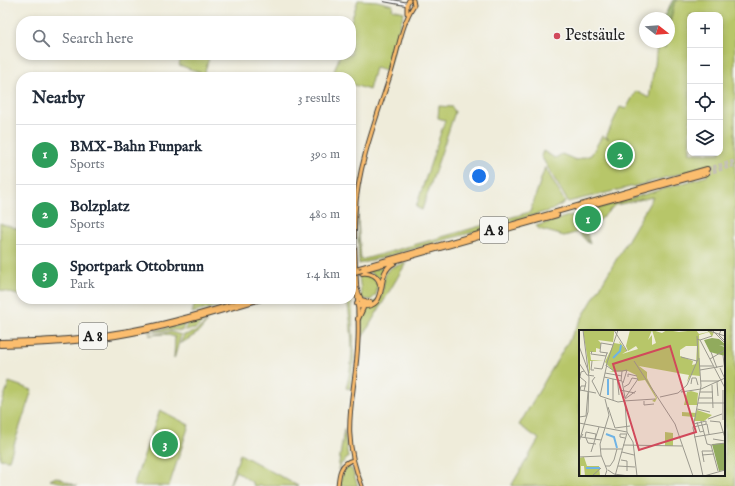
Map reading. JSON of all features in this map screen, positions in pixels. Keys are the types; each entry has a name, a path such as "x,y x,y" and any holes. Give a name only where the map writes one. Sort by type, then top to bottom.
{"highway":[{"name":"A 8","path":"356,272 707,171"},
{"name":"A 8","path":"356,269 362,270 414,256 567,211"},
{"path":"358,305 364,306 374,303 381,296 383,274 388,267 414,256"},
{"path":"358,305 369,302 378,296 380,290 379,281 373,274 362,270"},
{"path":"357,290 361,300 369,302"},
{"name":"A 8","path":"187,319 234,304"},
{"name":"A 8","path":"0,343 86,338 187,319 242,304"},
{"path":"358,319 364,306"}],"main road":[{"path":"410,2 412,8"},
{"path":"407,17 412,8 410,2"},
{"path":"356,202 364,157 394,65 410,2"},
{"path":"356,276 358,305 357,362 349,421 351,452 362,486"},
{"path":"348,462 351,452"},
{"path":"338,486 339,474 343,466 348,462 353,461"},
{"path":"343,466 353,461"}],"street":[{"path":"385,0 410,2"}],"green space":[{"path":"358,0 377,1 393,5 392,9 404,12 387,71 375,68 369,90 356,86 356,72 334,72 338,60 356,60 356,16 353,16"},
{"path":"673,0 735,0 735,486 511,486 539,439 519,425 653,197 615,205 587,233 590,244 575,215 707,176 707,166 643,184 568,202 541,156 543,151 555,158 562,154 576,160 591,155 602,136 609,139 606,137 620,107 626,109 636,91 649,98 656,48 675,48 675,12 666,12"},
{"path":"673,0 677,0 674,4 672,12 666,12"},
{"path":"180,60 208,60 205,72 198,72 179,65"},
{"path":"439,106 452,107 455,112 422,210 416,207 445,120 438,118"},
{"path":"545,167 565,202 552,210 359,264 357,206 361,260 530,212"},
{"path":"572,215 589,244 578,232 564,236 539,229 536,226"},
{"path":"0,223 16,228 16,295 0,290"},
{"path":"406,263 362,338 361,314 363,309 377,301 382,295 386,272 392,267"},
{"path":"386,266 381,280 368,271"},
{"path":"361,274 372,277 378,283 376,295 371,300 362,299 359,276"},
{"path":"195,304 225,304 192,313"},
{"path":"348,304 352,304 354,360 350,389 346,388 352,355"},
{"path":"210,316 195,329 185,330 187,323"},
{"path":"207,322 198,333 180,344 184,335 195,332"},
{"path":"184,324 182,331 175,330 148,332"},
{"path":"171,332 181,335 174,359 175,337 165,334 149,335"},
{"path":"9,382 32,390 9,460 0,459 0,409"},
{"path":"160,410 189,425 169,486 133,486"},
{"path":"344,429 348,458 341,464 338,470"},
{"path":"240,454 298,486 253,486 254,484 236,471 229,486"},
{"path":"347,467 352,469 358,486 339,486 343,472"},
{"path":"56,477 77,486 50,480"}],"tunnel":[{"path":"707,169 735,161"},
{"path":"707,173 735,165"}],"place":[{"name":"Pestsäule","path":"557,36"},
{"name":"Bolzplatz","path":"620,155"},
{"name":"BMX-Bahn Funpark","path":"588,219"},
{"name":"Sportpark Ottobrunn","path":"165,444"}]}
